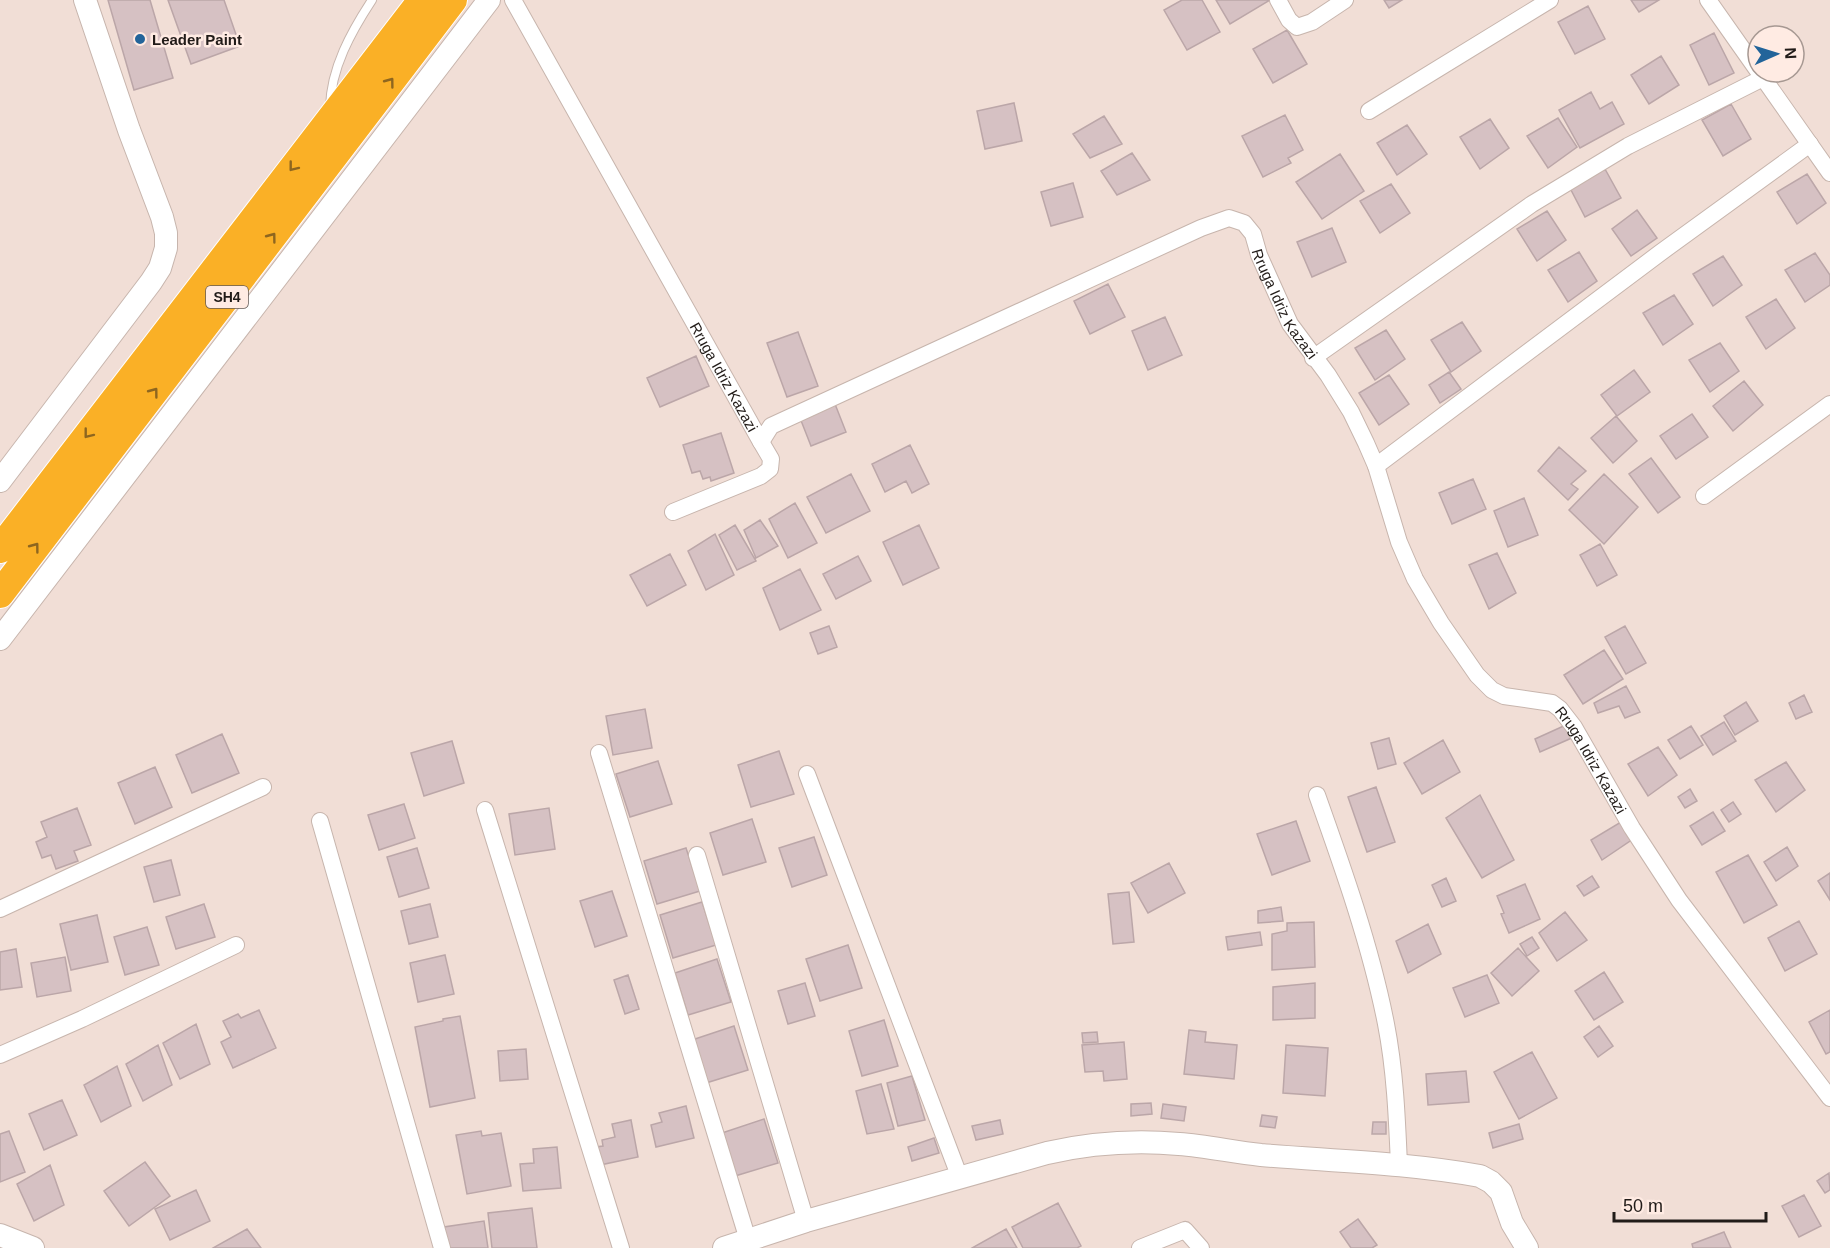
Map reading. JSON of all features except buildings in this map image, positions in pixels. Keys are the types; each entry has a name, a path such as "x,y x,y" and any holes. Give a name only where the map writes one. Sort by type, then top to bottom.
{"highway":[{"name":"SH4","path":"0,549 422,0"},
{"name":"SH4","path":"0,594 453,0"}],"street":[{"path":"0,481 151,282 160,268 166,248 166,233 162,217 129,130 85,0"},
{"path":"0,639 489,0"},
{"name":"Rruga Idriz Kazazi","path":"513,0 762,442"},
{"path":"1278,0 1289,20 1297,27 1312,22 1345,0"},
{"path":"1370,111 1550,0"},
{"path":"1708,0 1746,54"},
{"path":"1313,357 1532,204 1628,146 1746,82"},
{"path":"1767,84 1830,173"},
{"path":"1376,466 1660,253 1810,144"},
{"name":"Rruga Idriz Kazazi","path":"762,442 771,426 1201,228 1229,218 1244,223 1253,234 1259,255 1290,324 1328,375 1351,412 1376,466 1399,542 1415,579 1441,623 1477,675 1492,690 1504,696 1545,701 1560,709 1574,727 1632,828 1679,900 1830,1098"},
{"path":"1704,496 1830,404"},
{"path":"673,512 761,476 770,469 771,459 762,442"},
{"path":"599,753 748,1240"},
{"path":"807,774 960,1178"},
{"path":"0,909 263,787"},
{"path":"1317,795 1346,875 1386,1023 1395,1093 1399,1166"},
{"path":"485,810 621,1248"},
{"path":"320,821 441,1248"},
{"path":"697,855 806,1221"},
{"path":"0,1055 82,1019 236,945"},
{"path":"724,1248 806,1221 1079,1146 1125,1142 1181,1144 1257,1154 1399,1166 1480,1176 1491,1182 1501,1192 1512,1223 1527,1248"},
{"path":"1140,1248 1185,1230 1201,1248"},
{"path":"0,1235 33,1248"}],"lane":[{"path":"329,121 330,93 336,70 357,24 372,0"}],"place":[{"name":"Leader Paint","path":"140,39"}]}
